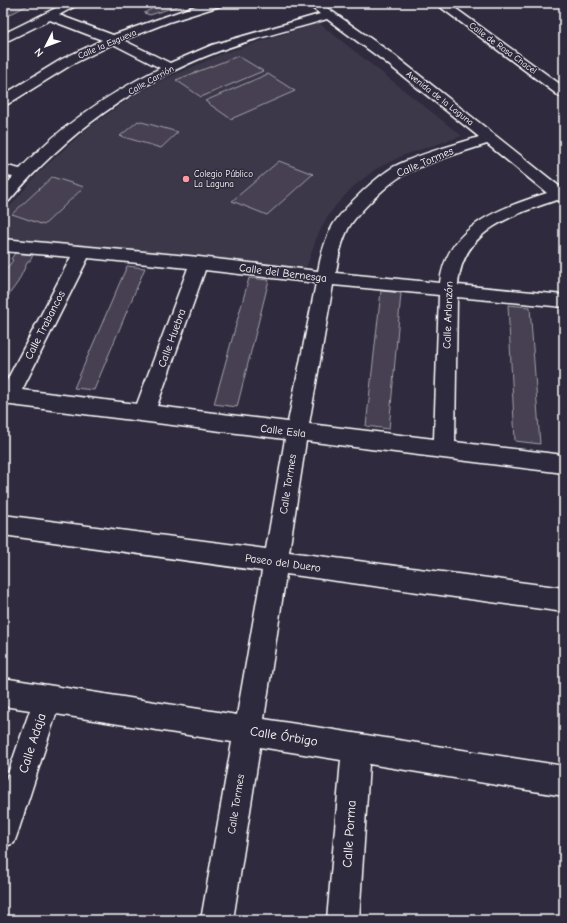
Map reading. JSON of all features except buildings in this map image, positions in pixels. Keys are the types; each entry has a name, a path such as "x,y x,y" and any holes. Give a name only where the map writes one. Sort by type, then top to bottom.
{"street":[{"path":"3,39 75,3"},
{"name":"Calle la Esgueva","path":"3,101 77,56 180,15 219,3"},
{"name":"Avenida de la Laguna","path":"312,3 328,9 394,50 562,192"},
{"name":"Calle de Rosa Chacel","path":"441,3 564,93"},
{"name":"Avenida de la Laguna","path":"328,9 491,138 562,192"},
{"name":"Calle Carrión","path":"3,198 24,174 55,143 109,103 170,68 216,49 328,9"},
{"path":"50,16 114,40 170,68"},
{"name":"Calle Tormes","path":"217,920 297,432 331,250 341,226 368,195 400,170 432,157 491,138"},
{"path":"3,170 24,174"},
{"name":"Calle Arlanzón","path":"444,450 448,290 451,268 463,243 477,230 505,213 562,192"},
{"name":"Calle del Bernesga","path":"3,245 199,263 325,278 564,301"},
{"name":"Calle Trabancos","path":"6,396 82,253"},
{"name":"Calle Huebra","path":"144,414 199,263"},
{"name":"Calle Esla","path":"6,396 564,464"},
{"name":"Paseo del Duero","path":"3,525 564,600"},
{"name":"Calle Órbigo","path":"3,692 564,781"},
{"name":"Calle Adaja","path":"3,832 47,699"},
{"name":"Calle Porma","path":"343,920 356,747"}],"shaded area":[{"path":"3,3 32,3 3,18"},
{"path":"162,3 187,3 150,15 144,13"},
{"name":"Colegio Público La Laguna","path":"319,23 462,136 404,155 376,169 354,186 336,205 325,221 317,237 306,268 3,238 3,215 38,173 89,127 132,97 161,81 224,53"},
{"path":"238,56 263,71 201,97 176,80"},
{"path":"268,74 295,91 231,119 205,101"},
{"path":"138,121 178,132 161,148 120,136"},
{"path":"279,161 313,174 267,215 232,201"},
{"path":"52,177 84,187 44,225 12,214"},
{"path":"15,253 33,255 30,261 28,261 18,282 3,303 3,274 13,260 11,259"},
{"path":"127,266 145,268 94,390 74,388"},
{"path":"249,278 269,280 237,407 214,404"},
{"path":"381,291 401,293 389,429 366,426"},
{"path":"508,305 530,307 540,444 515,441"}],"place":[{"name":"Colegio Público La Laguna","path":"186,179"}]}
